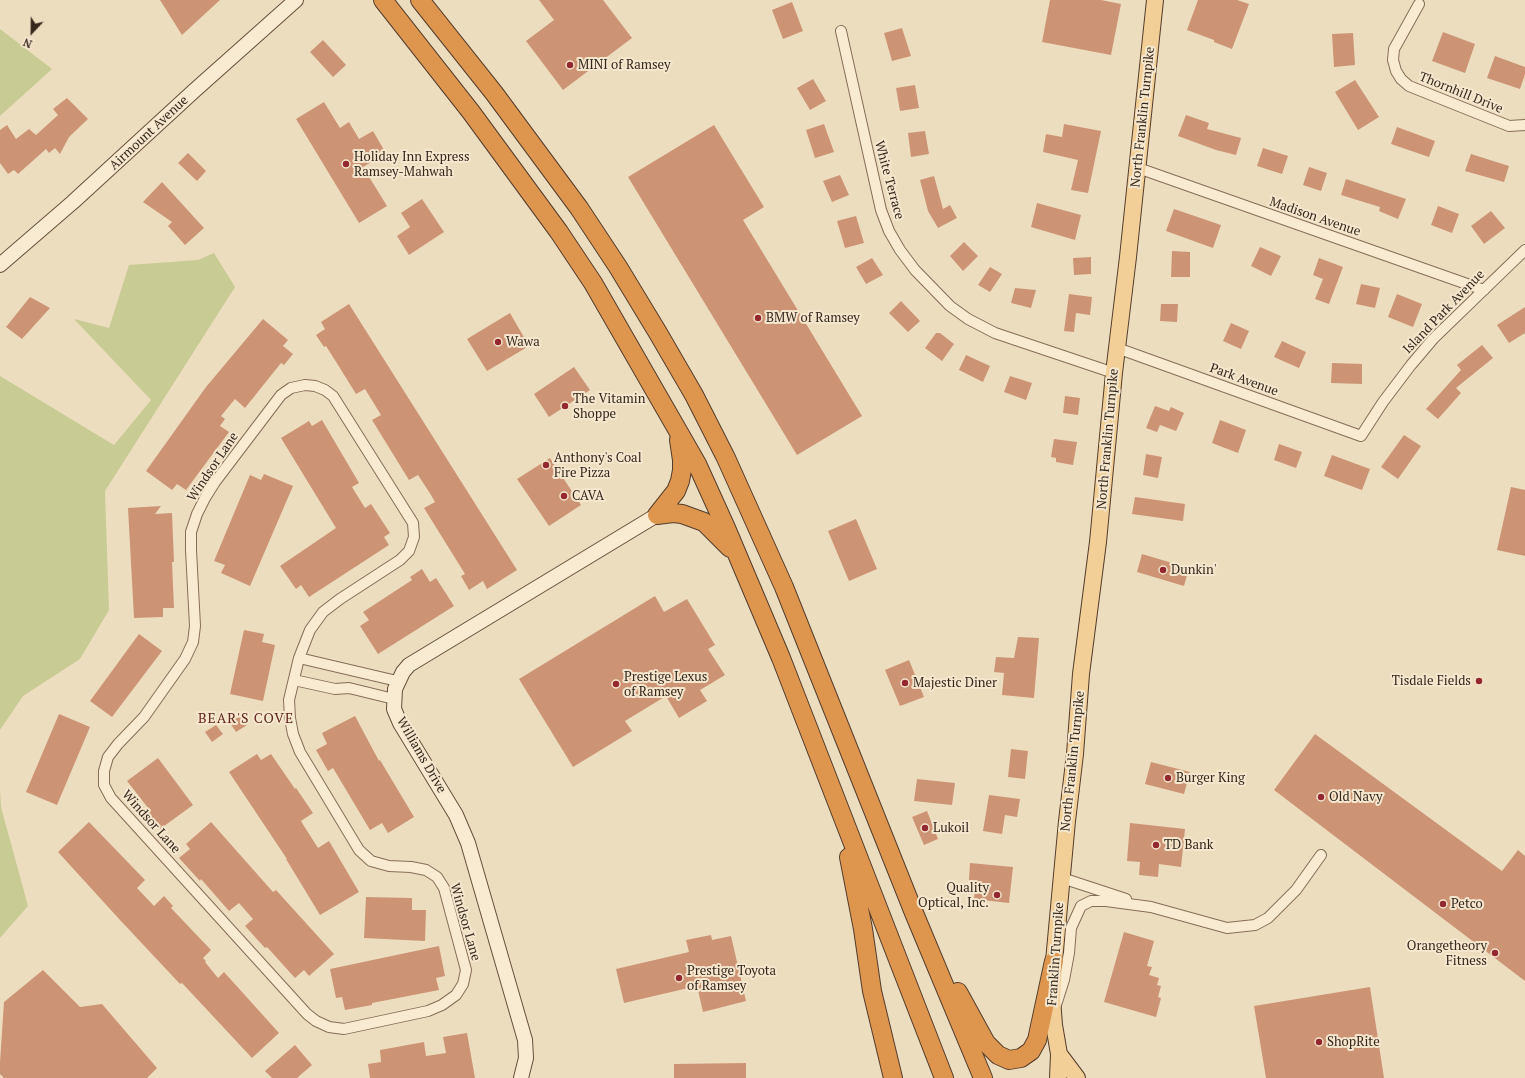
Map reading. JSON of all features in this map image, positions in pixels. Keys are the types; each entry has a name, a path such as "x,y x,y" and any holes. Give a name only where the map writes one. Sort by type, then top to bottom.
{"highway":[{"path":"384,0 471,112 555,226 593,283 697,464 781,658 944,1078"},
{"path":"420,0 494,94 579,208 618,267 694,395 726,458 784,587 914,913 983,1078"},
{"path":"657,515 676,491 680,481 682,460 676,428"},
{"path":"657,515 673,513 682,514 704,522 740,561"},
{"path":"840,811 863,929 872,991 893,1078"},
{"path":"914,913 986,1043 998,1055 1009,1060 1020,1058 1031,1051 1037,1040 1054,961"}],"main road":[{"name":"North Franklin Turnpike","path":"1062,878 1068,809 1075,754 1081,674 1104,486 1114,373 1156,0"},
{"name":"Franklin Turnpike","path":"1058,1078 1059,1054 1052,999 1062,878"},
{"name":"Franklin Turnpike","path":"1059,1054 1077,1078"}],"street":[{"name":"Airmount Avenue","path":"0,264 74,202 296,0"},
{"name":"Thornhill Drive","path":"1418,4 1394,49 1393,60 1396,71 1401,79 1409,86 1509,126 1525,125"},
{"name":"White Terrace","path":"841,31 881,210 889,231 900,250 915,270 950,306 968,319 995,333 1114,373"},
{"name":"Madison Avenue","path":"1138,168 1484,290"},
{"name":"Island Park Avenue","path":"1361,436 1383,402 1433,339 1525,250"},
{"name":"Park Avenue","path":"1117,348 1361,436"},
{"name":"Windsor Lane","path":"305,385 315,386 325,390 333,396 413,523 414,537 409,551 400,560 340,599 323,612 310,630 299,658 294,680 289,700 293,734 300,752 359,850 371,860 390,866 411,867 426,870 437,877 444,888 466,970 463,984 456,995 442,1005 428,1011 344,1028 329,1027 316,1021 307,1014 111,798 104,785 104,771 108,757 118,744 144,717 185,659 192,642 195,626 191,532 197,514 205,498 281,395 291,388 305,385"},
{"name":"Williams Drive","path":"521,1078 526,1058 525,1040 468,843 456,815 400,723 394,709 394,699 398,681 409,665 657,515"},
{"path":"299,658 398,681"},
{"path":"294,680 335,689 349,688 394,699"},
{"path":"1062,878 1151,907 1227,928 1255,925 1268,918 1296,890 1321,855"},
{"path":"1053,1016 1064,980 1069,953 1071,928 1081,906 1091,901 1106,901 1151,907"}],"green space":[{"path":"0,29 52,69 0,116"},
{"path":"214,253 235,287 105,491 109,610 80,659 23,696 0,730 0,376 114,445 151,400 74,319 109,328 129,265 198,260"},
{"path":"0,788 1,807 28,906 0,938"}],"building":[{"path":"160,0 220,0 182,35"},
{"name":"MINI of Ramsey","path":"539,0 603,0 632,38 563,90 526,41 554,20"},
{"path":"1050,0 1101,0 1121,4 1111,55 1042,42"},
{"path":"1198,0 1237,0 1249,4 1232,49 1214,42 1214,40 1187,30"},
{"path":"792,2 803,31 783,39 772,10"},
{"path":"902,28 911,56 892,61 884,33"},
{"path":"1443,32 1475,44 1465,73 1432,61"},
{"path":"1353,33 1355,65 1334,67 1332,34"},
{"path":"323,40 346,65 333,77 310,52"},
{"path":"1495,56 1525,67 1525,74 1520,89 1487,78"},
{"path":"813,79 826,101 810,110 797,88"},
{"path":"1355,80 1379,117 1358,130 1335,92"},
{"path":"915,85 919,108 900,111 896,88"},
{"path":"67,98 88,119 69,137 60,154 55,148 49,153 46,149 18,174 14,170 8,174 0,163 0,130 7,125 16,139 29,129 36,135 58,115 53,109"},
{"name":"Holiday Inn Express Ramsey-Mahwah","path":"324,102 340,128 349,122 359,139 373,131 384,150 371,158 373,161 363,167 387,206 359,223 296,119"},
{"path":"1186,115 1209,123 1207,129 1241,138 1236,155 1216,150 1178,136"},
{"path":"824,124 834,152 815,158 806,130"},
{"path":"1064,124 1101,131 1088,193 1071,190 1078,160 1043,152 1046,134 1062,137"},
{"name":"BMW of Ramsey","path":"714,125 764,207 743,220 862,416 797,455 628,177"},
{"path":"1397,127 1435,141 1429,157 1391,144"},
{"path":"925,131 929,154 911,157 908,133"},
{"path":"1263,148 1288,156 1282,174 1257,166"},
{"path":"188,153 206,171 197,181 178,163"},
{"path":"1471,154 1509,166 1504,182 1465,171"},
{"path":"1309,167 1327,173 1321,191 1303,185"},
{"path":"840,175 849,195 832,202 823,181"},
{"path":"934,176 943,209 950,205 957,218 938,228 928,211 920,180"},
{"path":"1346,179 1406,199 1398,219 1379,211 1380,207 1341,195"},
{"path":"162,182 204,228 185,245 168,226 172,222 143,202"},
{"path":"422,199 444,232 409,255 397,236 410,227 401,213"},
{"path":"1037,203 1081,215 1075,240 1031,227"},
{"path":"1438,206 1459,214 1452,233 1431,225"},
{"path":"1174,209 1221,225 1213,248 1166,231"},
{"path":"1491,211 1505,228 1484,244 1471,226"},
{"path":"856,216 864,243 845,248 837,221"},
{"path":"964,242 978,256 963,271 950,256"},
{"path":"1260,247 1281,256 1271,276 1251,266"},
{"path":"1172,251 1190,252 1190,277 1171,277"},
{"path":"1091,257 1091,274 1074,275 1073,258"},
{"path":"872,258 883,275 866,284 856,267"},
{"path":"1319,258 1343,267 1329,304 1315,299 1323,279 1313,275"},
{"path":"990,267 1002,274 990,292 978,285"},
{"path":"1361,284 1380,288 1375,308 1356,304"},
{"path":"1015,288 1036,290 1031,308 1011,303"},
{"path":"1069,294 1092,297 1090,315 1076,313 1074,332 1064,331"},
{"path":"1397,294 1422,304 1413,327 1388,317"},
{"path":"30,297 50,308 22,339 6,327"},
{"path":"901,301 920,321 908,332 889,313"},
{"path":"349,304 517,570 487,589 483,581 469,590 461,576 465,574 424,508 435,502 431,495 418,475 409,480 372,420 381,415 365,389 356,394 326,346 324,347 316,335 325,329 321,322"},
{"path":"1161,304 1178,304 1177,322 1160,321"},
{"path":"1525,307 1525,333 1509,343 1497,325"},
{"name":"Wawa","path":"510,313 529,346 487,371 467,339"},
{"path":"263,319 288,340 283,346 293,354 284,365 281,363 245,408 235,399 221,416 225,419 220,426 229,432 186,490 177,484 172,490 146,471 206,387"},
{"path":"1231,323 1249,331 1241,349 1223,341"},
{"path":"936,333 940,333 954,344 942,361 925,348"},
{"path":"1282,341 1306,352 1299,368 1274,357"},
{"path":"1482,345 1493,358 1456,388 1461,393 1438,419 1426,409 1461,370 1457,365"},
{"path":"966,355 990,366 983,382 959,370"},
{"path":"1332,363 1362,364 1362,384 1331,383"},
{"path":"574,367 590,390 549,417 534,394"},
{"path":"1010,376 1032,383 1026,400 1004,392"},
{"path":"1065,396 1080,398 1078,415 1063,413"},
{"path":"1155,406 1169,411 1171,407 1184,413 1176,431 1160,425 1157,432 1146,428"},
{"path":"322,420 359,483 352,487 365,508 371,504 390,533 384,537 389,545 309,597 301,585 296,589 280,566 336,528 281,438 309,421 312,426"},
{"path":"1220,420 1246,430 1238,453 1212,443"},
{"path":"1404,435 1421,446 1398,479 1381,467"},
{"path":"1054,439 1077,442 1073,465 1056,462 1056,458 1051,457"},
{"path":"1279,444 1302,452 1296,468 1274,460"},
{"path":"1146,454 1162,457 1158,478 1143,475"},
{"path":"1332,455 1370,469 1362,490 1324,476"},
{"path":"550,458 581,505 549,526 517,479"},
{"path":"264,474 293,486 250,586 221,573 225,565 214,561 250,475 261,480"},
{"path":"1511,487 1525,490 1525,556 1497,550"},
{"path":"1135,497 1185,504 1183,521 1132,514"},
{"path":"161,506 155,514 172,513 174,608 163,608 163,617 134,618 128,508"},
{"path":"856,519 877,569 849,581 828,531"},
{"name":"Dunkin'","path":"1142,554 1189,568 1184,586 1137,572"},
{"path":"422,569 430,582 436,578 454,606 378,654 360,626 369,620 363,612 412,580 410,577"},
{"name":"Prestige Lexus of Ramsey","path":"655,596 664,612 687,599 715,645 708,649 725,675 700,690 707,701 679,718 666,696 625,721 632,731 573,767 519,679"},
{"path":"244,630 264,634 262,642 275,645 263,701 230,694"},
{"path":"139,634 162,651 112,717 90,701"},
{"path":"1018,637 1039,638 1034,698 1002,695 1004,673 994,672 996,657 1014,658"},
{"name":"Majestic Diner","path":"909,660 924,697 900,706 885,670"},
{"path":"59,714 90,727 57,805 26,792"},
{"path":"241,715 247,725 236,732 230,723"},
{"path":"355,716 379,761 380,760 414,817 388,833 382,823 370,830 333,768 328,771 316,750 327,744 322,733"},
{"path":"216,725 223,734 212,742 205,732"},
{"path":"1315,734 1502,871 1518,850 1525,856 1525,981 1274,790"},
{"path":"1011,749 1028,751 1025,779 1008,777"},
{"path":"257,754 261,760 271,754 313,813 301,821 318,848 329,841 359,892 320,915 287,859 229,772"},
{"path":"158,758 193,805 160,829 146,811 149,809 127,781"},
{"name":"Burger King","path":"1151,762 1190,772 1184,794 1145,784"},
{"path":"917,779 955,783 952,805 914,801"},
{"path":"989,795 1020,799 1017,817 1005,815 1002,834 983,831"},
{"path":"927,811 938,839 924,845 912,817"},
{"path":"89,822 145,880 137,888 154,906 164,896 173,906 171,908 211,950 203,958 218,978 224,972 279,1033 252,1058 182,983 180,984 58,852"},
{"path":"211,822 273,892 276,890 334,954 309,976 304,970 295,978 267,947 265,948 245,926 253,919 239,903 229,911 201,879 200,881 179,858 190,849 186,844"},
{"name":"TD Bank","path":"1130,823 1185,829 1181,867 1159,864 1158,877 1139,875 1140,862 1127,861"},
{"path":"970,863 1013,867 1009,903 974,899 976,881 969,880"},
{"path":"366,897 412,898 412,910 426,910 425,941 364,938"},
{"path":"1124,932 1154,941 1147,966 1152,967 1149,975 1159,978 1157,985 1161,986 1158,997 1161,998 1156,1017 1104,1002"},
{"name":"Prestige Toyota of Ramsey","path":"711,935 712,940 731,936 746,1001 703,1012 697,986 624,1003 616,969 689,952 686,940"},
{"path":"439,946 445,976 436,978 439,990 372,1003 372,1005 345,1010 342,997 336,998 330,969"},
{"path":"43,970 80,1007 102,1004 157,1068 147,1078 4,1078 0,1074 0,1062 4,1002"},
{"name":"ShopRite","path":"1370,987 1384,1078 1266,1078 1254,1006"},
{"path":"467,1033 475,1078 370,1078 368,1064 381,1062 380,1050 424,1042 426,1056 446,1053 443,1037"},
{"path":"295,1045 312,1065 297,1078 272,1078 265,1071"},
{"path":"746,1063 746,1078 674,1078 674,1064"}],"place":[{"name":"MINI of Ramsey","path":"570,65"},
{"name":"Holiday Inn Express Ramsey-Mahwah","path":"346,164"},
{"name":"BMW of Ramsey","path":"758,318"},
{"name":"Wawa","path":"498,342"},
{"name":"The Vitamin Shoppe","path":"565,406"},
{"name":"Anthony's Coal Fire Pizza","path":"546,465"},
{"name":"CAVA","path":"564,496"},
{"name":"Dunkin'","path":"1163,570"},
{"name":"Tisdale Fields","path":"1479,681"},
{"name":"Majestic Diner","path":"905,683"},
{"name":"Prestige Lexus of Ramsey","path":"616,684"},
{"name":"Burger King","path":"1168,778"},
{"name":"Old Navy","path":"1321,797"},
{"name":"Lukoil","path":"925,828"},
{"name":"TD Bank","path":"1156,845"},
{"name":"Quality Optical, Inc.","path":"997,895"},
{"name":"Petco","path":"1443,904"},
{"name":"Orangetheory Fitness","path":"1495,953"},
{"name":"Prestige Toyota of Ramsey","path":"679,978"},
{"name":"ShopRite","path":"1319,1042"}],"district":[{"name":"BEAR'S COVE","path":"246,719"}]}
